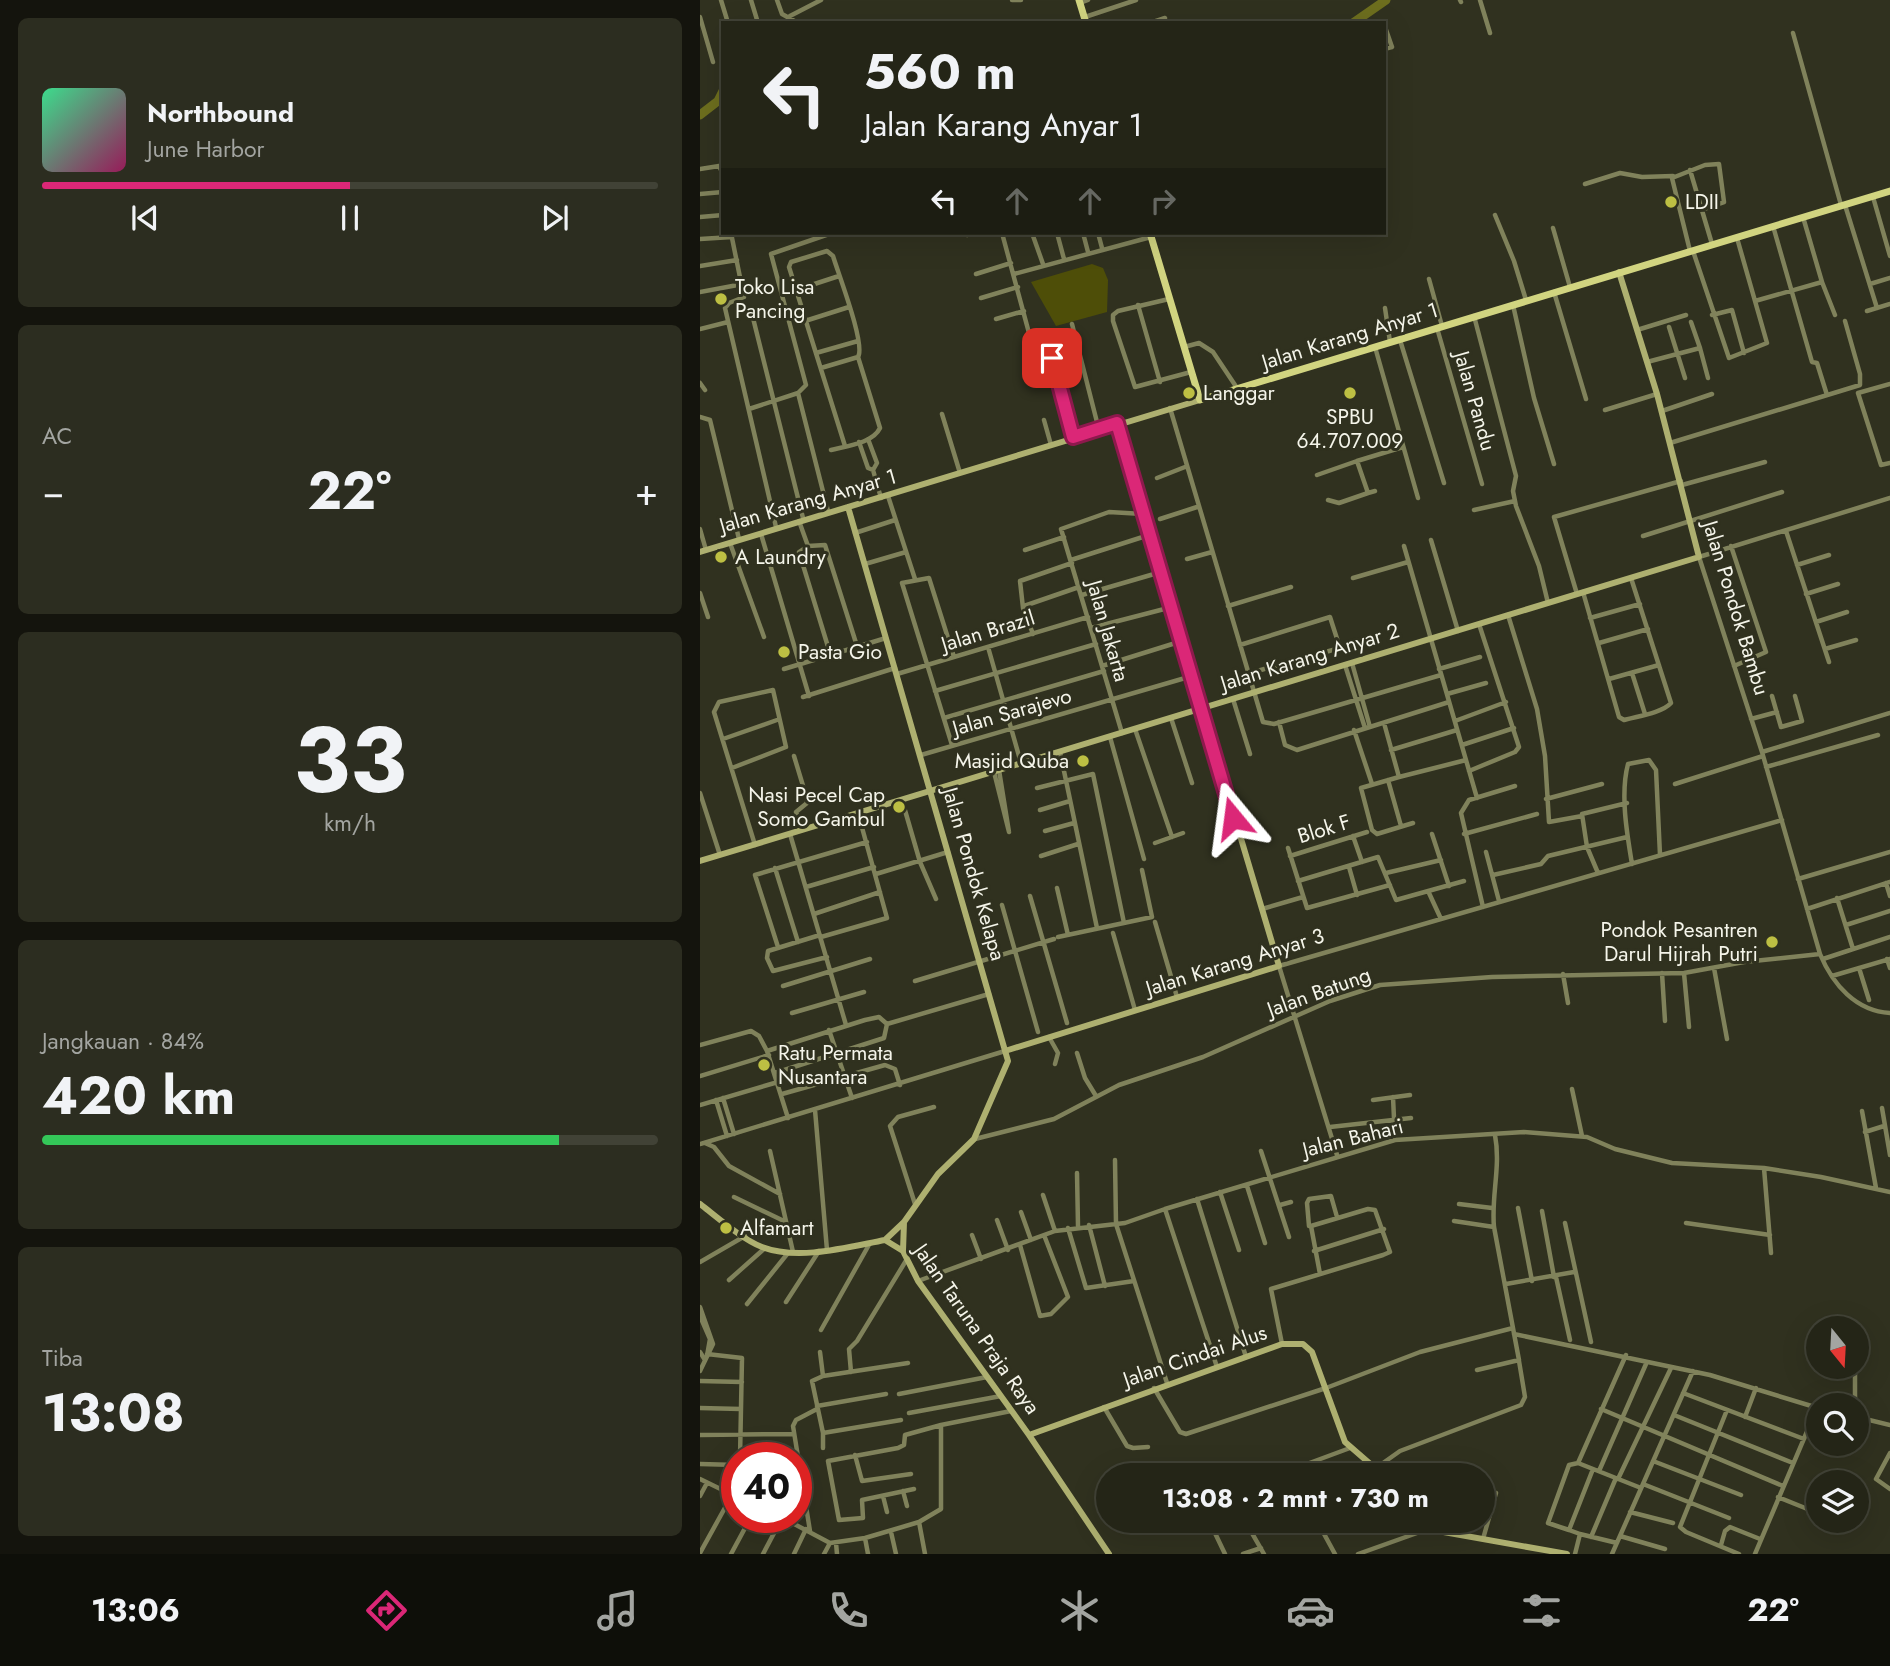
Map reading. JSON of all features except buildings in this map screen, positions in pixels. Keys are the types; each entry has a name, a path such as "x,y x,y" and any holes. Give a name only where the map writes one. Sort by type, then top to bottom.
{"main road":[{"path":"1083,1 1086,20"},
{"name":"Jalan Karang Anyar 1","path":"1199,400 1890,191"},
{"path":"1151,235 1199,400"}],"street":[{"path":"721,0 727,21"},
{"path":"751,0 757,21"},
{"path":"777,0 782,15 790,16 796,21"},
{"path":"790,16 821,0"},
{"path":"1012,0 1021,0"},
{"path":"1086,20 1136,0"},
{"path":"1480,0 1490,33"},
{"path":"700,17 713,62"},
{"path":"1156,21 1165,18"},
{"path":"1386,30 1392,47 1386,48"},
{"path":"1793,33 1843,204 1877,308"},
{"path":"1585,184 1620,173 1642,177 1673,177 1715,164 1721,169 1724,202 1701,210"},
{"path":"700,169 719,166 721,170"},
{"path":"1690,170 1712,245"},
{"path":"1673,177 1692,251 1727,357 1744,354 1767,343 1737,237"},
{"path":"700,194 721,192"},
{"path":"1872,196 1890,256"},
{"path":"700,217 721,215"},
{"path":"1495,215 1526,300"},
{"path":"1802,216 1835,316"},
{"path":"1773,225 1812,362 1817,363 1826,395"},
{"path":"1553,228 1570,287"},
{"path":"700,239 732,235 744,299 726,305 727,322 776,527"},
{"path":"748,409 798,393 806,385 771,254 826,235"},
{"path":"1003,235 1030,334 1047,332 1073,437"},
{"path":"1033,235 1043,264"},
{"path":"1058,235 1065,258"},
{"path":"1084,235 1088,252"},
{"path":"1099,235 1102,248"},
{"path":"1014,274 1151,235"},
{"path":"821,368 858,357 861,353 833,256 827,251 791,262 789,267 845,446"},
{"path":"700,267 737,260"},
{"path":"976,274 1011,263"},
{"name":"Jalan Pondok Bambu","path":"1619,272 1682,483 1699,557 1763,754 1821,957 1832,976 1863,1008 1890,1013"},
{"path":"796,290 839,276"},
{"path":"1870,284 1890,278"},
{"name":"Jalan Pandu","path":"1429,279 1482,484"},
{"path":"1755,301 1822,282"},
{"path":"700,292 743,284"},
{"path":"981,298 1018,287"},
{"path":"1554,291 1586,400"},
{"path":"1170,298 1115,313 1113,321 1135,387 1192,372"},
{"path":"1513,304 1534,398 1554,464"},
{"path":"1867,311 1890,304"},
{"path":"1138,305 1160,382"},
{"path":"805,321 849,307"},
{"path":"1385,308 1391,342"},
{"path":"751,310 808,547"},
{"path":"1712,315 1732,310 1744,354"},
{"path":"996,319 1024,311"},
{"path":"1637,330 1686,315"},
{"path":"1474,316 1516,476 1513,491 1515,501 1539,566 1548,603"},
{"path":"1670,443 1862,383 1845,321"},
{"path":"700,329 727,322"},
{"path":"1691,322 1708,378"},
{"path":"1072,324 1099,430"},
{"path":"1669,327 1685,378"},
{"path":"1400,340 1444,483"},
{"path":"816,353 859,341"},
{"path":"1184,347 1199,344 1207,348 1238,388"},
{"path":"1375,347 1418,498"},
{"path":"1647,362 1700,348"},
{"path":"831,450 868,439 880,428 858,357"},
{"path":"700,383 705,390"},
{"path":"1890,384 1858,393 1881,465 1890,463"},
{"path":"798,393 828,511"},
{"path":"1605,410 1657,394"},
{"path":"1661,411 1712,394"},
{"name":"Jalan Karang Anyar 1","path":"703,551 1199,400"},
{"path":"1170,407 1185,467 1263,722 1279,722 1480,657"},
{"path":"942,414 960,474"},
{"path":"700,417 710,420 739,539"},
{"path":"1044,421 1051,446"},
{"path":"1117,423 1261,909 1331,1127 1337,1155"},
{"path":"868,439 877,463 873,470"},
{"path":"859,442 868,468 873,470 895,520 915,579"},
{"path":"1317,475 1403,447"},
{"path":"1357,461 1368,493"},
{"path":"1631,578 1671,705 1621,719 1599,643 1554,517 1765,462"},
{"path":"1157,478 1185,467"},
{"path":"1328,500 1339,502 1375,491"},
{"path":"1643,536 1782,492"},
{"name":"Jalan Karang Anyar 2","path":"700,861 1890,498"},
{"path":"1474,510 1515,501"},
{"name":"Jalan Pondok Kelapa","path":"848,507 1005,1051"},
{"path":"1160,519 1197,507"},
{"path":"1025,550 1064,537 1062,527 1103,514 1143,514"},
{"path":"855,533 895,520"},
{"path":"700,529 703,551"},
{"path":"1786,531 1829,662"},
{"path":"760,533 809,695"},
{"path":"1033,634 1019,585 1022,579 1149,536"},
{"name":"Jalan Jakarta","path":"1064,537 1122,733"},
{"path":"1431,540 1458,631"},
{"path":"730,542 764,637"},
{"path":"829,650 799,552 808,547 825,545 856,643"},
{"path":"1404,546 1477,797"},
{"path":"1731,546 1766,652 1734,666"},
{"path":"865,564 906,552"},
{"path":"1187,559 1212,552"},
{"path":"1797,565 1829,555"},
{"path":"1353,578 1408,562"},
{"path":"1082,596 1162,572"},
{"path":"952,745 902,583 928,577 931,581 954,657"},
{"path":"1806,594 1838,584"},
{"path":"1024,606 1079,587"},
{"path":"1228,606 1291,587"},
{"path":"700,593 708,617"},
{"path":"1590,618 1640,604"},
{"path":"1091,628 1172,607"},
{"path":"1816,622 1847,612"},
{"path":"1508,615 1537,709 1545,756 1549,822 1627,803"},
{"name":"Jalan Brazil","path":"803,698 896,671 928,665 1088,617"},
{"path":"1240,645 1330,617 1340,648 1250,673"},
{"path":"1469,771 1515,752 1519,747 1479,624"},
{"path":"1599,643 1648,629"},
{"path":"784,669 886,638"},
{"path":"1825,649 1856,639"},
{"path":"944,718 1182,641"},
{"path":"935,691 1096,644"},
{"path":"988,647 1022,764"},
{"path":"1349,664 1368,727"},
{"path":"1609,679 1659,665"},
{"path":"1632,673 1645,714"},
{"name":"Jalan Sarajevo","path":"921,755 1192,676"},
{"path":"1447,694 1486,683"},
{"path":"732,768 785,749 772,690 719,702 714,712 755,845"},
{"path":"1772,696 1781,727 1802,721 1795,696"},
{"path":"1233,699 1250,754"},
{"path":"1279,722 1286,745 1293,750 1449,702"},
{"path":"1455,721 1506,702"},
{"path":"1751,719 1777,712"},
{"path":"1675,784 1890,713"},
{"path":"1171,718 1192,783"},
{"path":"723,738 777,720"},
{"path":"1384,723 1399,777"},
{"path":"1462,746 1514,728"},
{"path":"1136,729 1171,837"},
{"path":"1354,730 1372,784"},
{"path":"1391,750 1457,730"},
{"path":"1766,767 1878,735"},
{"path":"1110,737 1144,859"},
{"path":"1060,752 1097,928"},
{"path":"794,756 807,799 807,803 796,812 802,830"},
{"path":"1413,822 1374,834 1360,790 1388,779 1466,760"},
{"path":"1632,864 1627,837 1628,764 1644,760 1653,762 1660,855"},
{"path":"997,771 1009,832 997,771"},
{"path":"1037,788 1066,779 1093,775 1124,923"},
{"path":"1388,779 1401,826"},
{"path":"1546,799 1602,784"},
{"path":"1483,907 1461,821 1462,807 1477,797 1515,786"},
{"path":"700,793 720,855"},
{"path":"902,800 920,862 936,899"},
{"path":"1040,810 1070,801"},
{"path":"827,957 774,971 767,954 778,947 887,918 858,813"},
{"path":"1464,834 1537,814"},
{"path":"1582,816 1587,847 1598,873"},
{"name":"Jalan Karang Anyar 3","path":"703,1143 900,1085 1049,1036 1279,966 1782,820"},
{"path":"1045,831 1074,822"},
{"name":"Blok F","path":"1290,856 1367,832"},
{"path":"790,834 846,1025"},
{"path":"1155,843 1183,834"},
{"path":"1432,834 1449,886"},
{"path":"1353,836 1362,862"},
{"path":"1493,875 1541,864 1548,856 1627,837"},
{"path":"778,947 754,877 775,868 866,842"},
{"path":"1041,856 1078,844"},
{"path":"1288,848 1308,908 1390,885"},
{"path":"876,874 949,852"},
{"path":"1486,852 1499,901"},
{"path":"1798,879 1890,852"},
{"path":"1298,881 1379,857 1396,900 1429,893 1464,881"},
{"path":"1386,873 1440,860"},
{"path":"806,887 874,867"},
{"path":"1349,867 1357,895"},
{"path":"775,868 798,942"},
{"path":"915,981 1056,938 1152,917 1142,870"},
{"path":"1807,909 1888,883 1890,896"},
{"path":"1057,888 1068,935"},
{"path":"814,914 880,892"},
{"path":"1429,893 1441,919"},
{"path":"1030,896 1067,1023"},
{"path":"1261,909 1303,897"},
{"path":"1837,898 1853,949"},
{"path":"1002,905 1038,1032"},
{"path":"1846,925 1890,911"},
{"path":"1155,922 1177,997"},
{"path":"1113,933 1135,1010"},
{"name":"Jalan Batung","path":"974,1139 1054,1119 1119,1085 1203,1057 1330,1001 1391,984 1563,974 1684,973 1821,957 1890,937"},
{"path":"783,986 870,959"},
{"path":"1832,976 1889,959 1890,968"},
{"path":"1714,968 1727,1039"},
{"path":"1859,968 1869,1000"},
{"path":"1661,973 1665,1021"},
{"path":"1684,973 1689,1027"},
{"path":"1563,974 1568,1003"},
{"path":"792,1013 864,992"},
{"path":"887,1024 990,993"},
{"path":"700,1076 846,1025 879,1017 887,1024"},
{"path":"775,1073 884,1038 887,1024"},
{"path":"829,1030 852,1098"},
{"path":"700,1045 751,1031 759,1036 768,1053 789,1118"},
{"path":"1049,1036 1058,1053 1055,1064"},
{"path":"885,1240 904,1222 938,1174 974,1139 1007,1064 1005,1051"},
{"path":"1077,1053 1085,1078 1096,1096"},
{"path":"782,1094 846,1074 890,1065 895,1069 900,1085"},
{"path":"700,1105 778,1082"},
{"path":"1572,1089 1582,1136"},
{"path":"1373,1100 1410,1095"},
{"path":"1393,1097 1395,1140"},
{"path":"723,1098 734,1134"},
{"path":"716,1100 727,1136"},
{"path":"915,1205 890,1126 898,1117 934,1107"},
{"path":"1882,1108 1890,1155"},
{"path":"786,1302 823,1250 815,1110"},
{"path":"1862,1111 1876,1188"},
{"path":"1331,1127 1411,1118"},
{"path":"1866,1132 1884,1126"},
{"name":"Jalan Bahari","path":"918,1281 1055,1231 1142,1219 1196,1199 1247,1186 1337,1155 1395,1140 1524,1132 1582,1136 1615,1149 1672,1163 1764,1168 1890,1192"},
{"path":"1383,1463 1400,1451 1521,1405 1525,1397 1506,1284 1493,1227 1492,1208 1499,1161 1495,1135"},
{"path":"703,1143 714,1147 729,1166 780,1195"},
{"path":"747,1304 791,1252 770,1151"},
{"path":"1261,1151 1289,1237"},
{"path":"1115,1160 1116,1224 1167,1383"},
{"path":"1764,1168 1771,1253"},
{"path":"1077,1173 1078,1226"},
{"path":"1247,1186 1265,1243"},
{"path":"1220,1192 1239,1250"},
{"path":"1043,1195 1055,1231"},
{"path":"1320,1274 1310,1227 1307,1203 1309,1199 1331,1196 1337,1217"},
{"path":"733,1197 785,1222"},
{"path":"1196,1199 1247,1357"},
{"path":"1280,1205 1291,1202"},
{"path":"1458,1204 1492,1208"},
{"name":"Jalan Taruna Praja Raya","path":"700,1205 765,1248 791,1252 823,1250 885,1240 903,1251 918,1281 1002,1396 1109,1554"},
{"path":"1282,1344 1271,1289 1391,1250 1377,1213 1370,1208 1310,1227"},
{"path":"1518,1208 1532,1281"},
{"path":"1165,1209 1217,1367"},
{"path":"1021,1212 1031,1240"},
{"path":"1542,1212 1570,1340"},
{"path":"997,1220 1008,1250"},
{"path":"1454,1221 1493,1227"},
{"path":"903,1251 904,1222"},
{"path":"1565,1223 1591,1342"},
{"path":"1686,1223 1770,1235"},
{"path":"1089,1225 1105,1286"},
{"path":"1068,1228 1084,1287 1134,1281"},
{"path":"1314,1251 1384,1229"},
{"path":"972,1235 981,1259"},
{"path":"1020,1245 1040,1316 1051,1314 1068,1297 1044,1235"},
{"path":"700,1262 746,1236"},
{"path":"821,1330 871,1243"},
{"path":"729,1280 765,1248"},
{"path":"851,1372 849,1349 857,1342 907,1259"},
{"path":"1506,1284 1574,1272"},
{"path":"700,1308 712,1338 700,1371"},
{"path":"700,1316 710,1339 707,1357"},
{"path":"1154,1388 1180,1432 1186,1434 1326,1388 1420,1352 1513,1331 1626,1355 1646,1364 1693,1371 1806,1404"},
{"name":"Jalan Cindai Alus","path":"1029,1435 1167,1383 1282,1344 1297,1343 1309,1348 1341,1434 1350,1447 1370,1463"},
{"path":"700,1352 707,1357 741,1357 741,1442"},
{"path":"820,1352 823,1376"},
{"path":"1578,1463 1626,1355"},
{"path":"1477,1370 1519,1360"},
{"path":"823,1448 812,1381 823,1376 908,1363"},
{"path":"1569,1531 1646,1364"},
{"path":"1591,1537 1671,1368"},
{"path":"1612,1554 1693,1371"},
{"path":"899,1394 988,1377"},
{"path":"700,1381 742,1381"},
{"path":"1745,1417 1756,1388"},
{"path":"1683,1393 1804,1439"},
{"path":"794,1442 794,1421 817,1408 886,1394"},
{"path":"909,1413 1002,1396"},
{"path":"1104,1406 1127,1446 1148,1447"},
{"path":"700,1408 741,1409"},
{"path":"1601,1409 1783,1486"},
{"path":"1727,1410 1681,1529 1739,1554"},
{"path":"914,1489 861,1501 863,1518 839,1520 828,1461 898,1448 904,1445 905,1435 1012,1411"},
{"path":"1674,1415 1793,1463"},
{"path":"822,1433 901,1420"},
{"path":"1869,1420 1890,1426"},
{"path":"812,1532 833,1543 865,1538 919,1522 941,1509 941,1425"},
{"path":"700,1434 793,1434"},
{"path":"1755,1554 1806,1435"},
{"path":"1309,1463 1350,1447"},
{"path":"1890,1453 1876,1479 1890,1489"},
{"path":"855,1455 862,1481 911,1474"},
{"path":"1653,1461 1741,1495"},
{"path":"1617,1543 1548,1523 1569,1465 1578,1463 1729,1518"},
{"path":"700,1464 721,1465"},
{"path":"700,1479 721,1490"},
{"path":"700,1496 707,1483"},
{"path":"904,1491 907,1506"},
{"path":"1483,1539 1496,1493"},
{"path":"883,1496 887,1512"},
{"path":"1779,1497 1806,1508"},
{"path":"1630,1512 1673,1523"},
{"path":"700,1553 721,1519"},
{"path":"919,1522 925,1554"},
{"path":"1721,1545 1725,1531 1730,1527 1760,1539"},
{"path":"891,1532 896,1554"},
{"path":"731,1554 742,1533"},
{"path":"763,1554 774,1533"},
{"path":"794,1554 806,1533"},
{"path":"1215,1533 1225,1554"},
{"path":"1252,1533 1264,1554"},
{"path":"1324,1533 1335,1554"},
{"path":"1361,1553 1417,1533"},
{"path":"1455,1533 1567,1554"},
{"path":"1575,1554 1580,1534"},
{"path":"1620,1536 1665,1549"},
{"path":"865,1538 868,1554"},
{"path":"824,1554 833,1543"},
{"path":"833,1543 838,1554"},
{"path":"1243,1554 1261,1548"}],"shaded area":[{"path":"1092,264 1103,268 1108,280 1107,312 1056,326 1031,282"}],"waterway":[{"path":"1356,21 1386,0"},
{"path":"700,115 718,101 721,95"}],"place":[{"name":"LDII","path":"1671,202"},
{"name":"Toko Lisa Pancing","path":"721,299"},
{"name":"Langgar","path":"1189,393"},
{"name":"SPBU 64.707.009","path":"1350,393"},
{"name":"A Laundry","path":"721,557"},
{"name":"Pasta Gio","path":"784,652"},
{"name":"Masjid Quba","path":"1083,761"},
{"name":"Nasi Pecel Cap Somo Gambul","path":"899,807"},
{"name":"Pondok Pesantren Darul Hijrah Putri","path":"1772,942"},
{"name":"Ratu Permata Nusantara","path":"764,1065"},
{"name":"Alfamart","path":"726,1228"}],"route":[{"path":"1052,358 1073,437 1117,423 1233,818"}]}
